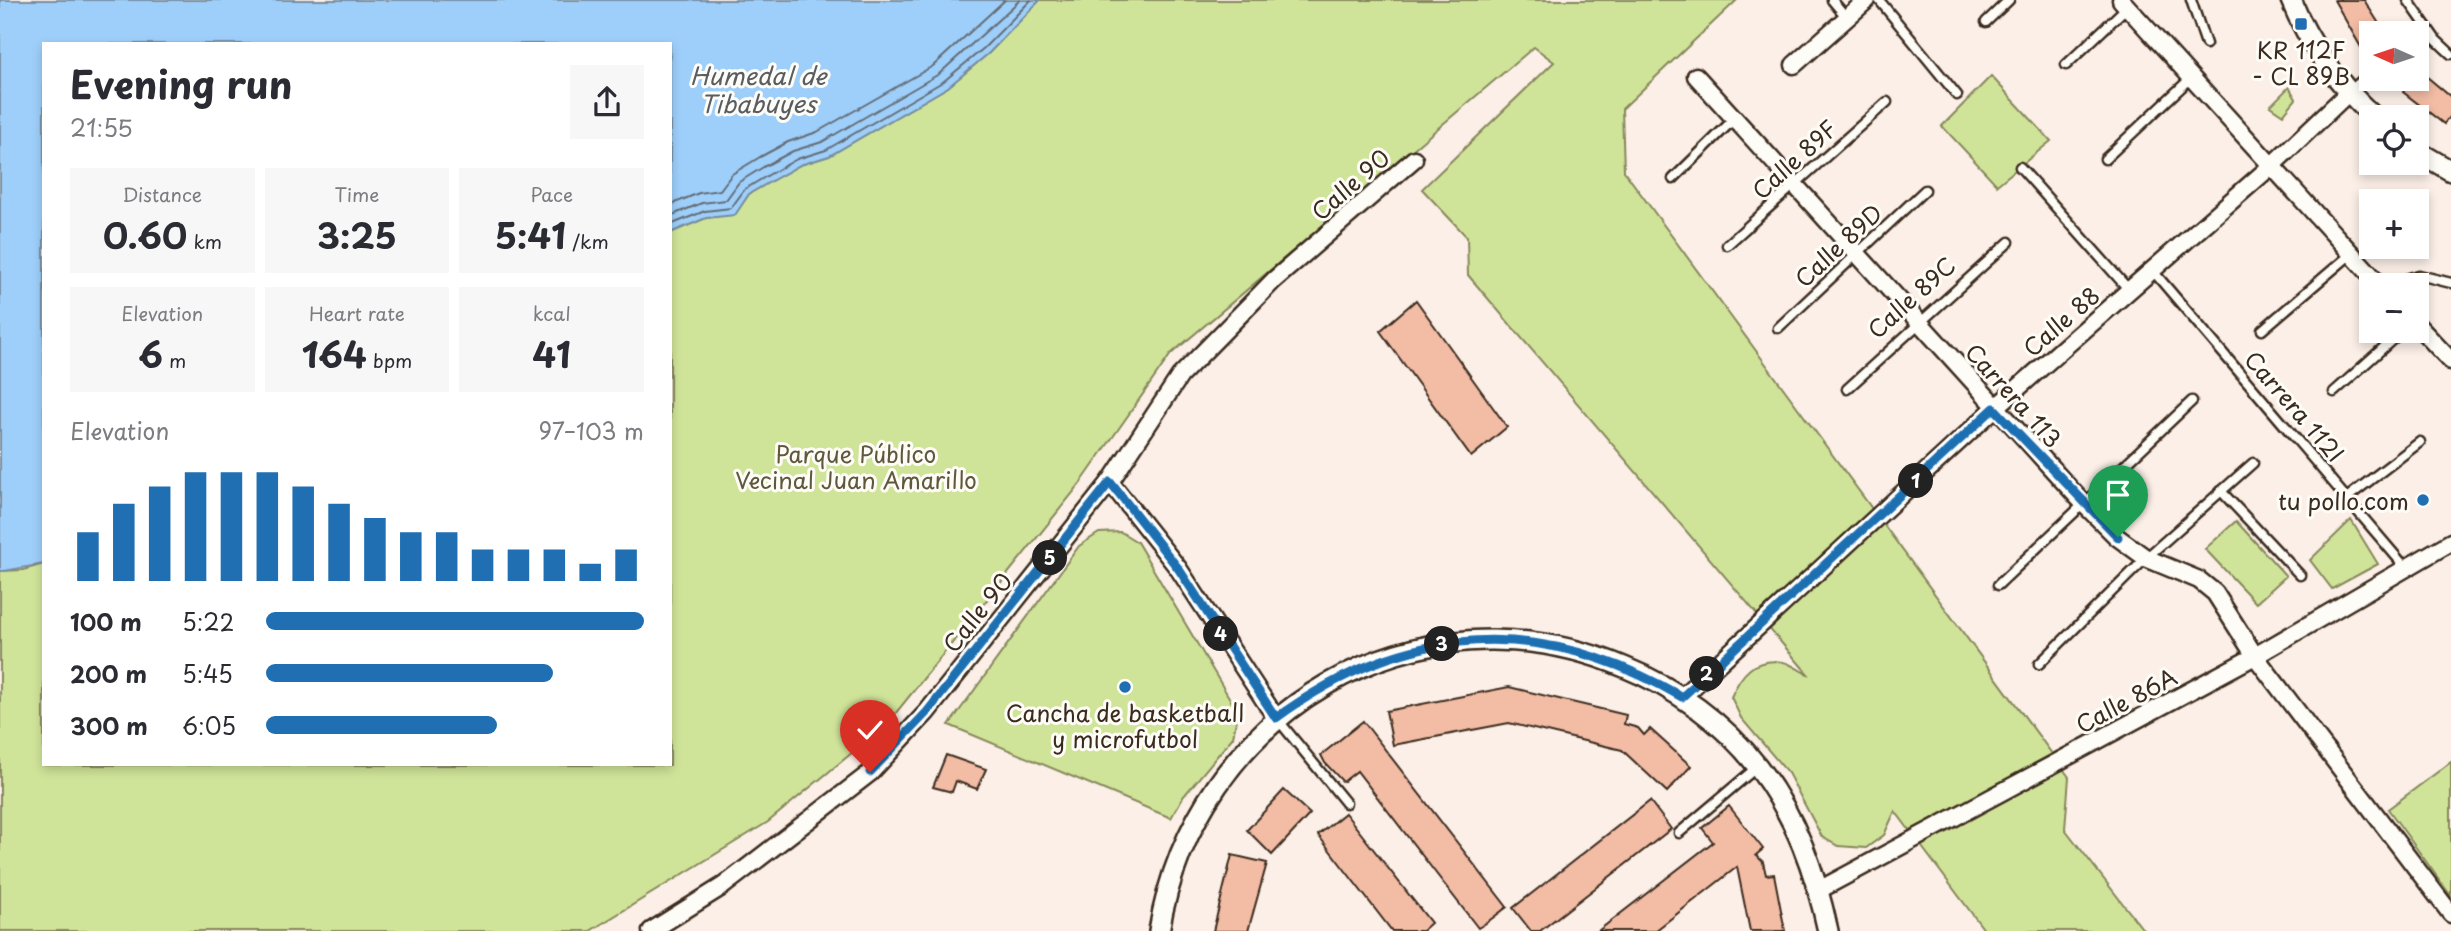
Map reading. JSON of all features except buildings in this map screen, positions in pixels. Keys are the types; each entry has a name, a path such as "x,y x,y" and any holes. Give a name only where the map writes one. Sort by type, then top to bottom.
{"street":[{"path":"1794,65 1867,0"},
{"path":"2291,0 2301,24 2348,93 2361,105"},
{"path":"2124,4 2369,273"},
{"name":"Carrera 113","path":"1696,76 1994,408 2084,504 2118,537 2146,558 2199,580 2215,593 2255,656 2451,914"},
{"name":"Calle 88","path":"1682,697 1994,408 2270,167 2348,93"},
{"path":"2429,157 2451,171"},
{"name":"Calle 90","path":"651,931 723,886 870,772 927,712 1110,482 1180,376 1275,280 1414,159"},
{"path":"2429,337 2451,361"},
{"path":"1110,482 1178,568 1276,718"},
{"name":"Calle 86A","path":"1819,890 2255,656 2451,542"},
{"path":"1159,931 1165,896 1181,846 1206,798 1238,755 1276,718 1311,692 1374,662 1433,645 1476,640 1519,641 1583,653 1644,675 1682,697 1735,741 1758,766 1784,805 1804,846 1819,890 1828,931"}],"lane":[{"path":"1832,0 1847,18"},
{"path":"1879,0 1957,95"},
{"path":"1986,22 2009,0"},
{"path":"2192,0 2206,44"},
{"path":"2408,0 2422,21"},
{"path":"2066,65 2124,4"},
{"path":"2429,30 2451,54"},
{"path":"2105,159 2191,78"},
{"path":"2348,93 2359,83"},
{"name":"Calle 89F","path":"1727,245 1887,102"},
{"path":"1673,178 1735,118"},
{"path":"2020,167 2130,291"},
{"name":"Calle 89D","path":"1778,328 1925,190"},
{"name":"Calle 89C","path":"1847,389 2009,242"},
{"path":"2262,330 2351,254"},
{"name":"Carrera 112I","path":"2153,271 2348,496 2406,568"},
{"path":"2429,277 2451,283"},
{"path":"2334,392 2389,343"},
{"path":"1998,585 2192,401"},
{"path":"2348,496 2420,442"},
{"path":"2039,664 2146,558 2253,463"},
{"path":"2221,491 2300,575"},
{"path":"1276,718 1346,803"},
{"path":"1679,833 1758,766"}],"green space":[{"name":"Parque Público Vecinal Juan Amarillo","path":"1040,0 1737,0 1622,109 1624,171 2069,777 2065,829 2144,931 1985,931 1895,811 1884,835 1866,848 1838,846 1822,837 1788,773 1741,718 1731,697 1744,675 1764,662 1786,663 1808,674 1468,275 1467,237 1422,189 1554,62 1534,47 1171,354 1080,484 887,724 768,822 590,931 0,931 0,571 23,570 42,565 42,766 672,766 672,232 706,218 735,214 749,194 800,165 829,156 948,87 989,53"},
{"path":"1991,76 2051,141 1997,185 1942,126"},
{"path":"2289,87 2296,99 2283,115 2270,106"},
{"path":"2351,520 2378,564 2332,589 2310,560"},
{"path":"2236,521 2286,576 2256,603 2205,549"},
{"path":"1121,532 1137,542 1233,704 1236,721 1233,737 1183,797 1171,818 949,725 1079,546 1099,533"},
{"path":"2451,762 2451,896 2388,809"}],"water":[{"name":"Humedal de Tibabuyes","path":"0,0 1040,0 989,53 948,87 829,156 800,165 749,194 735,215 706,218 672,232 672,42 42,42 42,564 0,571"}],"place":[{"name":"KR 112F - CL 89B","path":"2301,24"},
{"name":"tu pollo.com","path":"2423,500"},
{"name":"Cancha de basketball y microfutbol","path":"1125,687"}],"route":[{"path":"870,772 927,712 1110,482 1178,568 1276,718 1311,692 1350,672 1386,658 1433,645 1476,640 1519,641 1562,647 1604,659 1644,675 1682,697 1994,408 2118,537"}]}
